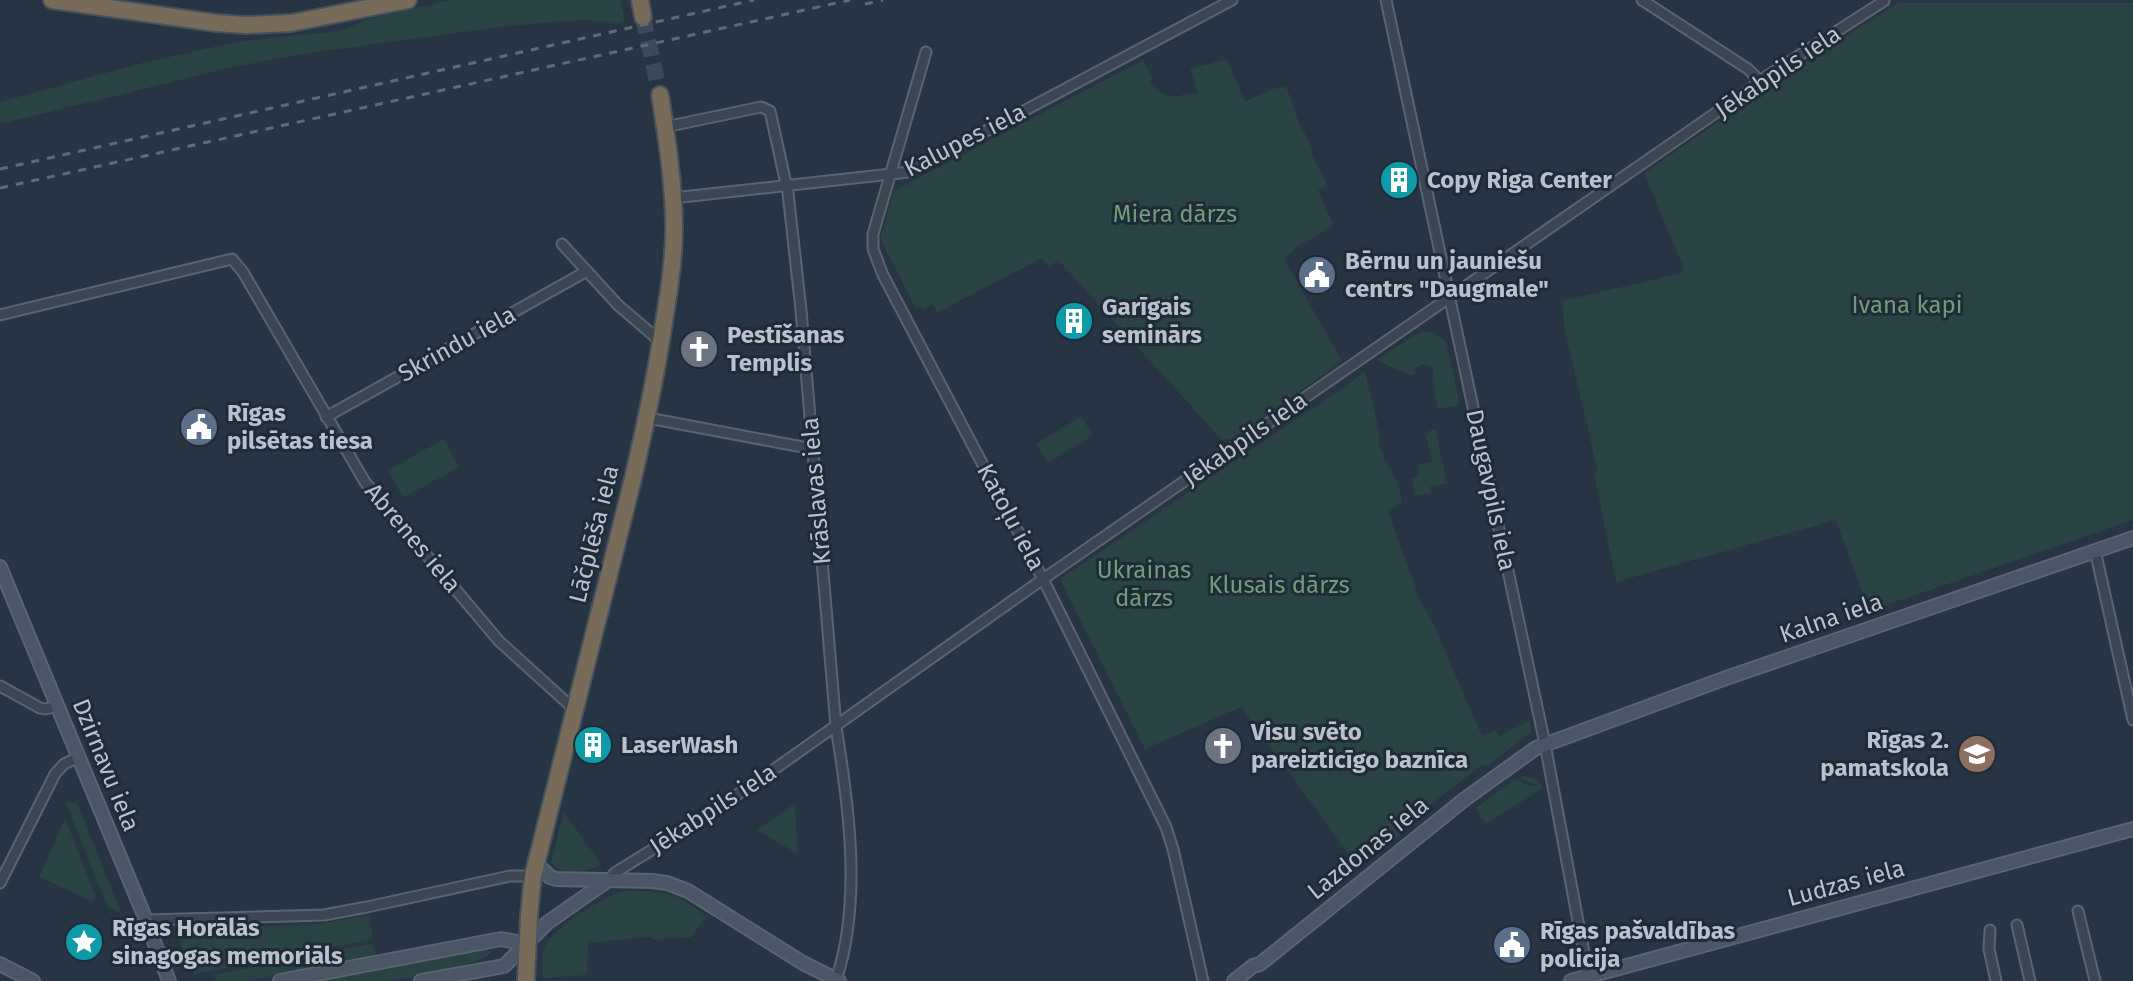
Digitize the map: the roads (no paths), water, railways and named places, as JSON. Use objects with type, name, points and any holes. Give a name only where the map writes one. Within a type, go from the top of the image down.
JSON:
[{"type":"highway","points":[[52,0],[246,25],[291,23],[335,9],[408,0]]},
{"type":"highway","points":[[640,0],[643,17]]},
{"type":"highway","name":"Lāčplēša iela","points":[[526,981],[534,870],[648,418],[661,342],[673,259],[673,198],[660,95]]},
{"type":"street","name":"Kalupes iela","points":[[673,198],[909,172],[1232,0]]},
{"type":"street","name":"Daugavpils iela","points":[[1386,0],[1545,744],[1589,978]]},
{"type":"street","points":[[1642,0],[1748,69],[1757,78],[1756,83]]},
{"type":"street","name":"Jēkabpils iela","points":[[607,881],[616,872],[700,820],[836,727],[1043,579],[1756,83],[1884,1]]},
{"type":"street","name":"Katoļu iela","points":[[926,52],[873,234],[873,249],[883,275],[1043,579],[1166,827],[1203,981]]},
{"type":"street","name":"Krāslavas iela","points":[[665,127],[766,108],[770,111],[787,186],[801,310],[851,878],[847,938],[838,980]]},
{"type":"street","points":[[562,244],[618,305],[661,342]]},
{"type":"street","name":"Abrenes iela","points":[[0,315],[232,259],[243,272],[365,482],[499,641],[575,710]]},
{"type":"street","name":"Skrindu iela","points":[[326,417],[587,271]]},
{"type":"street","points":[[648,418],[813,449]]},
{"type":"street","name":"Kalna iela","points":[[1545,744],[2133,538]]},
{"type":"street","points":[[2095,550],[2133,720]]},
{"type":"street","name":"Dzirnavu iela","points":[[0,567],[169,981]]},
{"type":"street","points":[[0,686],[40,708],[58,706]]},
{"type":"street","name":"Lazdonas iela","points":[[1248,981],[1260,964],[1465,799],[1545,744]]},
{"type":"street","points":[[0,883],[55,774],[64,764],[79,757]]},
{"type":"street","name":"Ludzas iela","points":[[1571,981],[2133,829]]},
{"type":"street","points":[[146,920],[324,915],[534,870],[556,879],[667,883],[688,891],[803,963],[838,980]]},
{"type":"street","points":[[421,981],[504,966],[547,923],[607,881]]},
{"type":"street","points":[[2078,911],[2095,981]]},
{"type":"street","points":[[2017,925],[2030,981]]},
{"type":"street","points":[[1990,930],[1989,949],[1996,981]]},
{"type":"street","points":[[280,981],[501,939],[528,944]]},
{"type":"street","points":[[0,964],[33,981]]},
{"type":"street","name":"Lazdonas iela","points":[[1234,981],[1260,964]]},
{"type":"tunnel","points":[[643,17],[660,95]]},
{"type":"railway","points":[[0,169],[754,0]]},
{"type":"railway","points":[[0,188],[850,0]]},
{"type":"railway","points":[[865,4],[883,0]]},
{"type":"place","name":"Copy Riga Center","points":[[1399,180]]},
{"type":"place","name":"Bērnu un jauniešu centrs \"Daugmale\"","points":[[1317,275]]},
{"type":"place","name":"Garīgais seminārs","points":[[1074,321]]},
{"type":"place","name":"Pestīšanas Templis","points":[[699,349]]},
{"type":"place","name":"Rīgas pilsētas tiesa","points":[[199,427]]},
{"type":"place","name":"LaserWash","points":[[593,745]]},
{"type":"place","name":"Visu svēto pareizticīgo baznīca","points":[[1223,746]]},
{"type":"place","name":"Rīgas 2. pamatskola","points":[[1977,754]]},
{"type":"place","name":"Rīgas Horālās sinagogas memoriāls","points":[[84,942]]},
{"type":"place","name":"Rīgas pašvaldības policija","points":[[1512,945]]},
{"type":"park label","name":"Miera dārzs","points":[[1175,214]]},
{"type":"park label","name":"Ivana kapi","points":[[1907,305]]},
{"type":"park label","name":"Ukrainas dārzs","points":[[1144,584]]},
{"type":"park label","name":"Klusais dārzs","points":[[1279,585]]}]
